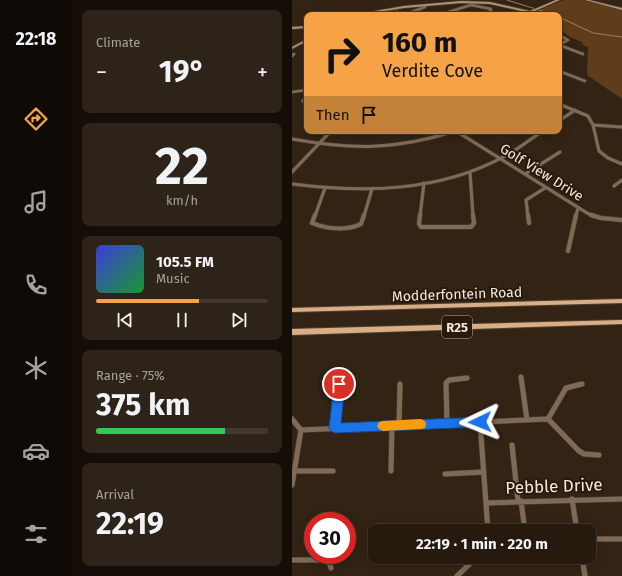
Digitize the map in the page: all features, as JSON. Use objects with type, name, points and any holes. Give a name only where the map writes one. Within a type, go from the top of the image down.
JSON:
[{"type":"main road","name":"Modderfontein Road","points":[[292,310],[622,301]]},
{"type":"main road","name":"R25","points":[[292,332],[622,322]]},
{"type":"street","points":[[373,12],[404,7],[461,2],[496,4],[530,12],[555,0]]},
{"type":"street","points":[[548,4],[559,0]]},
{"type":"street","points":[[586,0],[622,8]]},
{"type":"street","points":[[591,0],[622,8]]},
{"type":"street","points":[[446,12],[464,5],[479,5],[491,9],[489,12]]},
{"type":"street","points":[[412,12],[424,7]]},
{"type":"street","points":[[292,28],[304,27]]},
{"type":"street","points":[[562,37],[568,40],[562,43]]},
{"type":"street","points":[[292,48],[304,42]]},
{"type":"street","points":[[562,46],[583,54]]},
{"type":"street","points":[[562,72],[585,81]]},
{"type":"street","points":[[292,92],[304,90]]},
{"type":"street","points":[[562,105],[588,116],[593,125],[599,151],[608,158],[622,164]]},
{"type":"street","points":[[562,118],[574,110]]},
{"type":"street","points":[[593,125],[622,127]]},
{"type":"street","points":[[292,172],[328,134]]},
{"type":"street","points":[[292,139],[348,148],[392,147],[427,140],[446,134]]},
{"type":"street","name":"Golf View Drive","points":[[461,134],[545,188],[593,216],[622,220]]},
{"type":"street","points":[[292,184],[325,188],[372,189],[424,183],[470,172],[500,159],[538,134]]},
{"type":"street","points":[[525,174],[560,152]]},
{"type":"street","points":[[424,183],[419,224],[421,227],[471,227],[474,223],[470,172]]},
{"type":"street","points":[[614,186],[622,180]]},
{"type":"street","points":[[325,188],[312,223],[318,225],[350,228],[361,224],[372,189]]},
{"type":"street","points":[[529,223],[526,200],[545,188]]},
{"type":"street","points":[[568,251],[578,208]]},
{"type":"street","points":[[447,423],[446,383],[449,380],[467,378]]},
{"type":"street","points":[[521,378],[527,420]]},
{"type":"street","points":[[335,428],[339,384]]},
{"type":"street","points":[[399,425],[400,384]]},
{"type":"street","points":[[548,419],[566,388],[582,384]]},
{"type":"street","points":[[292,419],[301,430]]},
{"type":"street","points":[[301,430],[548,419],[580,452],[584,454],[599,455]]},
{"type":"street","points":[[480,422],[488,524]]},
{"type":"street","points":[[391,471],[392,425]]},
{"type":"street","points":[[292,484],[301,430]]},
{"type":"street","points":[[512,445],[519,501],[524,524]]},
{"type":"street","points":[[293,471],[333,471]]},
{"type":"street","points":[[445,474],[484,472]]},
{"type":"street","points":[[572,499],[576,524]]},
{"type":"street","name":"Pebble Drive","points":[[486,502],[622,499]]},
{"type":"street","points":[[596,539],[622,539]]},
{"type":"street","points":[[292,560],[326,560],[329,562],[331,568]]},
{"type":"street","points":[[457,576],[470,564]]},
{"type":"street","points":[[583,564],[585,576]]},
{"type":"shaded area","points":[[564,0],[582,0],[622,10],[622,99],[587,75],[588,47],[562,31],[562,12],[534,12]]},
{"type":"waterway","points":[[507,0],[545,12]]},
{"type":"waterway","points":[[562,18],[593,33],[622,37]]},
{"type":"slow traffic","points":[[383,426],[421,424]]},
{"type":"route","points":[[339,384],[335,428],[480,422]]}]
